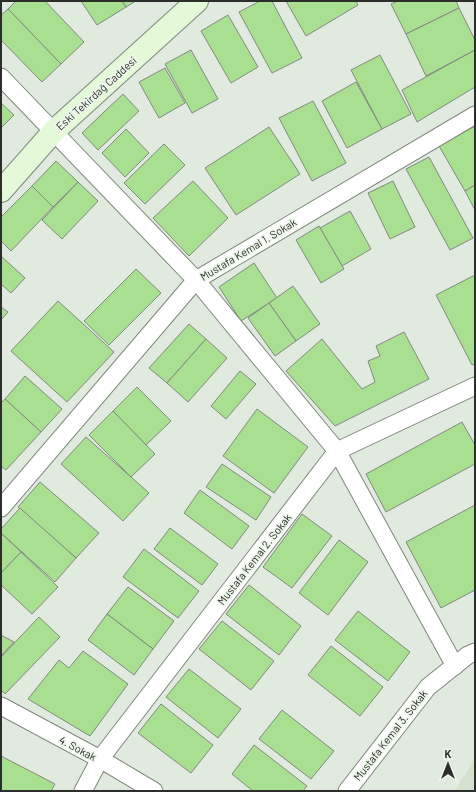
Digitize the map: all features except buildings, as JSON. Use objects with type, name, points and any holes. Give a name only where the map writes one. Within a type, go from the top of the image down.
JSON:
[{"type":"street","name":"Eski Tekirdağ Caddesi","points":[[1,191],[54,131],[197,1]]},
{"type":"street","points":[[1,77],[196,280],[337,451],[455,666]]},
{"type":"street","name":"Mustafa Kemal 1. Sokak","points":[[1,508],[196,280],[475,115]]},
{"type":"street","name":"Mustafa Kemal 2. Sokak","points":[[83,791],[100,759],[337,451],[475,386]]},
{"type":"street","name":"Mustafa Kemal 3. Sokak","points":[[347,791],[428,687],[475,652]]},
{"type":"street","name":"4. Sokak","points":[[1,706],[100,759],[154,791]]},
{"type":"shaded area","points":[[475,758],[475,791],[455,791]]}]
